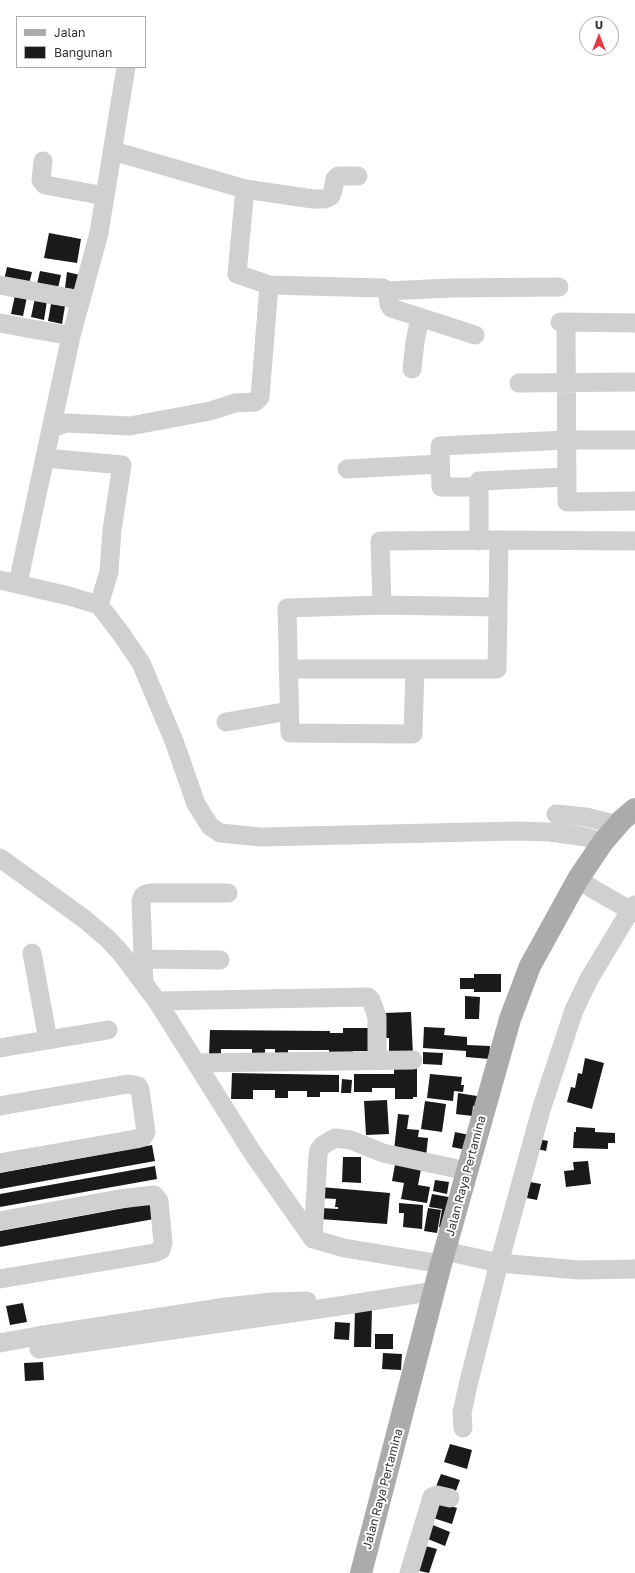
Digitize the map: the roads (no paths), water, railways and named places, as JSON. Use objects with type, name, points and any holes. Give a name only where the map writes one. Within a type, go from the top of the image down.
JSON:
[{"type":"main road","name":"Jalan Raya Pertamina","points":[[361,1573],[435,1291],[447,1256],[467,1171],[510,1018],[530,966],[585,884],[603,842],[618,824],[635,809]]},
{"type":"street","points":[[126,68],[99,233],[71,336],[45,458],[9,582],[69,596],[99,606],[122,635],[141,663],[174,741],[196,804],[210,826],[220,833],[261,837],[550,832],[586,837],[603,842]]},
{"type":"street","points":[[113,151],[245,189],[313,199],[325,199],[331,196],[335,179],[338,176],[358,176]]},
{"type":"street","points":[[43,161],[41,180],[45,185],[105,196]]},
{"type":"street","points":[[245,189],[237,274],[268,285],[367,287],[383,288],[387,291],[450,288],[559,287]]},
{"type":"street","points":[[52,428],[66,423],[130,426],[210,411],[234,403],[254,402],[260,397],[268,285]]},
{"type":"street","points":[[0,286],[81,300]]},
{"type":"street","points":[[387,291],[391,308],[475,335]]},
{"type":"street","points":[[412,369],[415,342],[420,318]]},
{"type":"street","points":[[635,323],[563,322],[566,382],[567,502],[635,501]]},
{"type":"street","points":[[0,323],[71,336]]},
{"type":"street","points":[[519,382],[635,382]]},
{"type":"street","points":[[469,487],[440,487],[440,446],[566,440],[635,440]]},
{"type":"street","points":[[45,458],[122,465],[112,530],[109,572],[99,606]]},
{"type":"street","points":[[347,469],[440,464]]},
{"type":"street","points":[[479,541],[479,481],[567,477]]},
{"type":"street","points":[[288,669],[497,669],[499,540]]},
{"type":"street","points":[[382,606],[380,541],[635,541]]},
{"type":"street","points":[[415,669],[413,734],[290,733],[287,608],[382,606],[498,607]]},
{"type":"street","points":[[226,722],[289,712]]},
{"type":"street","points":[[556,814],[586,817],[618,824]]},
{"type":"street","points":[[0,858],[83,918],[108,938],[121,953],[157,1001],[252,1152],[313,1239],[344,1248],[447,1256],[579,1270],[635,1268]]},
{"type":"street","points":[[463,1428],[462,1413],[464,1402],[495,1262],[541,1110],[574,1010],[589,979],[630,908],[585,884]]},
{"type":"street","points":[[144,983],[141,901],[146,894],[228,893]]},
{"type":"street","points":[[32,953],[48,1040]]},
{"type":"street","points":[[144,959],[220,960]]},
{"type":"street","points":[[157,1001],[368,997],[371,1000],[377,1017],[377,1060]]},
{"type":"street","points":[[0,1048],[108,1030]]},
{"type":"street","points":[[196,1063],[414,1060]]},
{"type":"street","points":[[0,1106],[128,1084],[134,1085],[138,1086],[140,1090],[146,1132],[143,1137],[136,1139],[0,1163]]},
{"type":"street","points":[[313,1239],[319,1150],[323,1145],[335,1138],[350,1140],[383,1153],[467,1171]]},
{"type":"street","points":[[0,1220],[154,1195],[159,1201],[163,1243],[161,1250],[154,1252],[0,1279]]},
{"type":"street","points":[[0,1343],[226,1307],[273,1302],[304,1301],[319,1303],[333,1308],[435,1291]]},
{"type":"street","points":[[409,1573],[432,1497],[437,1495],[450,1498]]}]
